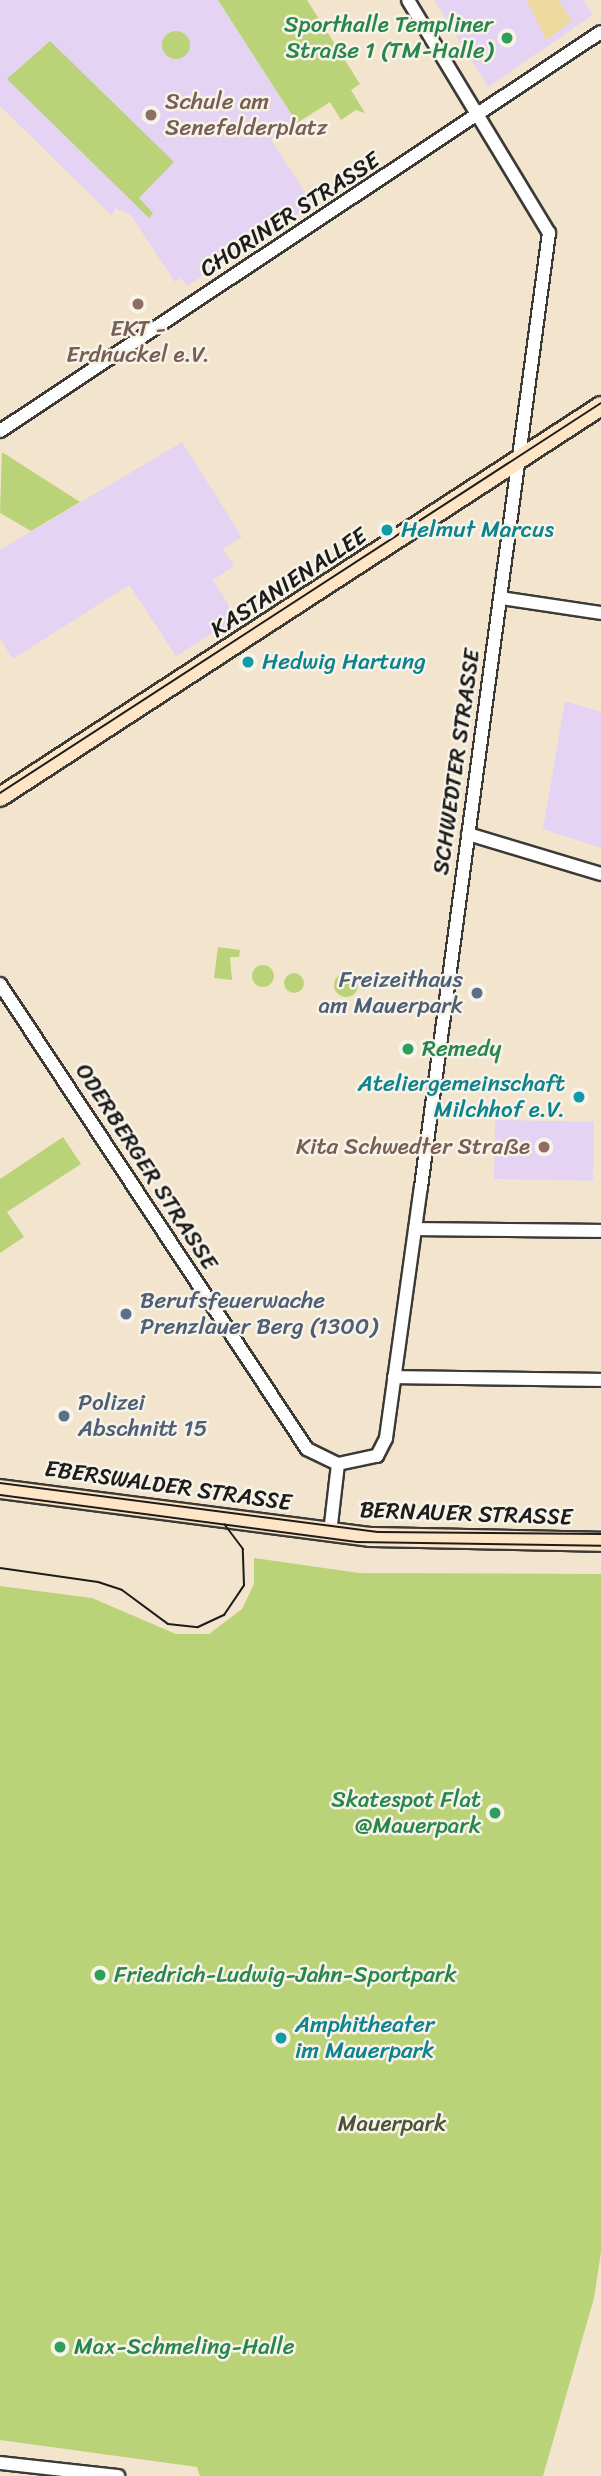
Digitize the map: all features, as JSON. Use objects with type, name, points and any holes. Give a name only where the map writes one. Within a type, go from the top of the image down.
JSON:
[{"type":"street","name":"SCHWEDTER STRASSE","points":[[338,1464],[368,1461],[383,1447],[522,461],[548,225],[408,0]]},
{"type":"street","name":"CHORINER STRASSE","points":[[0,431],[480,115],[601,32]]},
{"type":"street","name":"KASTANIENALLEE","points":[[0,797],[522,461],[601,406]]},
{"type":"street","points":[[501,598],[601,613]]},
{"type":"street","points":[[468,834],[601,874]]},
{"type":"street","name":"ODERBERGER STRASSE","points":[[0,984],[307,1449],[338,1464]]},
{"type":"street","points":[[415,1229],[601,1231]]},
{"type":"street","points":[[394,1377],[601,1380]]},
{"type":"street","points":[[330,1533],[338,1464]]},
{"type":"street","name":"EBERSWALDER STRASSE","points":[[0,1489],[330,1533]]},
{"type":"street","name":"BERNAUER STRASSE","points":[[330,1533],[601,1542]]},
{"type":"street","points":[[0,2463],[118,2476]]},
{"type":"shaded area","name":"Schule am Senefelderplatz","points":[[0,0],[218,0],[298,125],[271,140],[313,204],[187,286],[181,278],[175,282],[130,214],[115,208],[112,216],[0,106]]},
{"type":"shaded area","points":[[434,0],[583,0],[593,15],[488,87]]},
{"type":"shaded area","points":[[182,442],[242,537],[223,549],[234,566],[213,580],[237,618],[176,656],[129,585],[13,659],[0,639],[0,550]]},
{"type":"shaded area","points":[[565,701],[601,712],[601,848],[543,829]]},
{"type":"shaded area","name":"Kita Schwedter Straße","points":[[495,1120],[594,1122],[593,1181],[494,1179]]},
{"type":"green space","points":[[218,0],[307,0],[360,84],[351,90],[365,113],[356,110],[341,120],[330,102],[297,123]]},
{"type":"green space","points":[[176,31],[186,35],[190,45],[186,55],[176,59],[166,55],[162,45],[166,35]]},
{"type":"green space","points":[[50,41],[174,162],[139,198],[153,213],[149,218],[7,79]]},
{"type":"green space","points":[[2,452],[80,502],[31,531],[0,513]]},
{"type":"green space","points":[[218,947],[240,950],[239,957],[230,957],[232,980],[214,978]]},
{"type":"green space","points":[[263,965],[271,968],[274,976],[271,984],[263,987],[255,984],[252,976],[255,968]]},
{"type":"green space","points":[[294,973],[301,976],[304,983],[301,990],[294,993],[287,990],[284,983],[287,976]]},
{"type":"green space","points":[[346,973],[355,976],[358,985],[355,994],[346,997],[337,994],[334,985],[337,976]]},
{"type":"green space","points":[[63,1137],[81,1164],[7,1212],[24,1237],[0,1253],[0,1179]]},
{"type":"green space","name":"Mauerpark","points":[[254,1558],[359,1573],[601,1574],[601,2252],[594,2298],[543,2476],[200,2476],[197,2467],[0,2440],[0,1586],[92,1598],[176,1634],[209,1634],[242,1609],[254,1584]]},
{"type":"sand","points":[[527,0],[558,0],[572,21],[546,40]]},
{"type":"tram line","points":[[0,793],[601,403]]},
{"type":"tram line","points":[[0,1483],[378,1532],[601,1534]]},
{"type":"tram line","points":[[0,1495],[357,1542],[601,1546]]},
{"type":"tram line","points":[[0,1568],[98,1582],[122,1590],[168,1624],[198,1627],[224,1615],[244,1585],[243,1549],[224,1524]]},
{"type":"place","name":"Sporthalle Templiner Straße 1 (TM-Halle)","points":[[507,38]]},
{"type":"place","name":"Schule am Senefelderplatz","points":[[151,115]]},
{"type":"place","name":"EKT - Erdnuckel e.V.","points":[[138,304]]},
{"type":"place","name":"Helmut Marcus","points":[[387,530]]},
{"type":"place","name":"Hedwig Hartung","points":[[248,662]]},
{"type":"place","name":"Freizeithaus am Mauerpark","points":[[477,993]]},
{"type":"place","name":"Remedy","points":[[408,1049]]},
{"type":"place","name":"Ateliergemeinschaft Milchhof e.V.","points":[[579,1097]]},
{"type":"place","name":"Kita Schwedter Straße","points":[[544,1147]]},
{"type":"place","name":"Berufsfeuerwache Prenzlauer Berg (1300)","points":[[126,1314]]},
{"type":"place","name":"Polizei Abschnitt 15","points":[[64,1416]]},
{"type":"place","name":"Skatespot Flat @Mauerpark","points":[[495,1813]]},
{"type":"place","name":"Friedrich-Ludwig-Jahn-Sportpark","points":[[100,1975]]},
{"type":"place","name":"Amphitheater im Mauerpark","points":[[281,2038]]},
{"type":"place","name":"Max-Schmeling-Halle","points":[[60,2347]]}]
